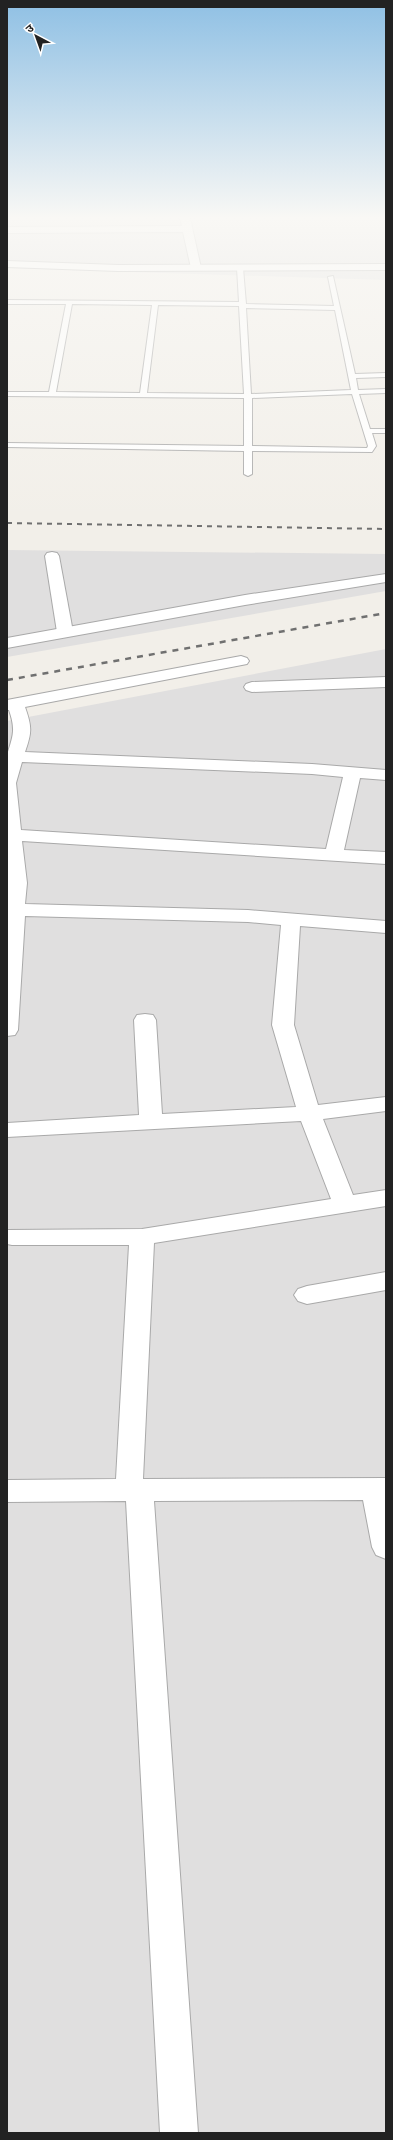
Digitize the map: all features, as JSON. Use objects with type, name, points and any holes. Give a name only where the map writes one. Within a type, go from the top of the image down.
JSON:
[{"type":"street","points":[[52,556],[65,632]]},
{"type":"street","points":[[7,643],[238,602],[386,578]]},
{"type":"street","points":[[7,1030],[15,910],[12,883],[12,835],[7,783],[23,732],[23,725],[11,705],[241,662]]},
{"type":"street","points":[[252,688],[386,682]]},
{"type":"street","points":[[16,757],[312,768],[386,775]]},
{"type":"street","points":[[334,854],[354,772]]},
{"type":"street","points":[[12,835],[386,858]]},
{"type":"street","points":[[15,910],[193,914],[291,919],[386,927]]},
{"type":"street","points":[[291,919],[283,1024],[309,1113],[345,1205]]},
{"type":"street","points":[[145,1020],[151,1122]]},
{"type":"street","points":[[7,1130],[309,1113],[386,1104]]},
{"type":"street","points":[[12,1237],[142,1237],[386,1198]]},
{"type":"street","points":[[142,1237],[134,1490],[179,2133]]},
{"type":"street","points":[[307,1295],[386,1281]]},
{"type":"street","points":[[7,1491],[381,1489],[386,1547]]},
{"type":"lane","points":[[52,394],[66,318]]},
{"type":"lane","points":[[143,395],[153,318]]},
{"type":"lane","points":[[244,318],[248,396],[248,474]]},
{"type":"lane","points":[[7,445],[364,451],[372,448],[355,392],[340,318]]},
{"type":"lane","points":[[352,376],[386,375]]},
{"type":"lane","points":[[7,394],[248,396],[386,391]]},
{"type":"lane","points":[[368,431],[386,431]]},
{"type":"shaded area","points":[[7,550],[386,554],[386,591],[7,657]]},
{"type":"shaded area","points":[[386,649],[386,2133],[7,2133],[7,721]]},
{"type":"railway","points":[[7,523],[386,529]]},
{"type":"railway","points":[[7,680],[386,613]]}]
